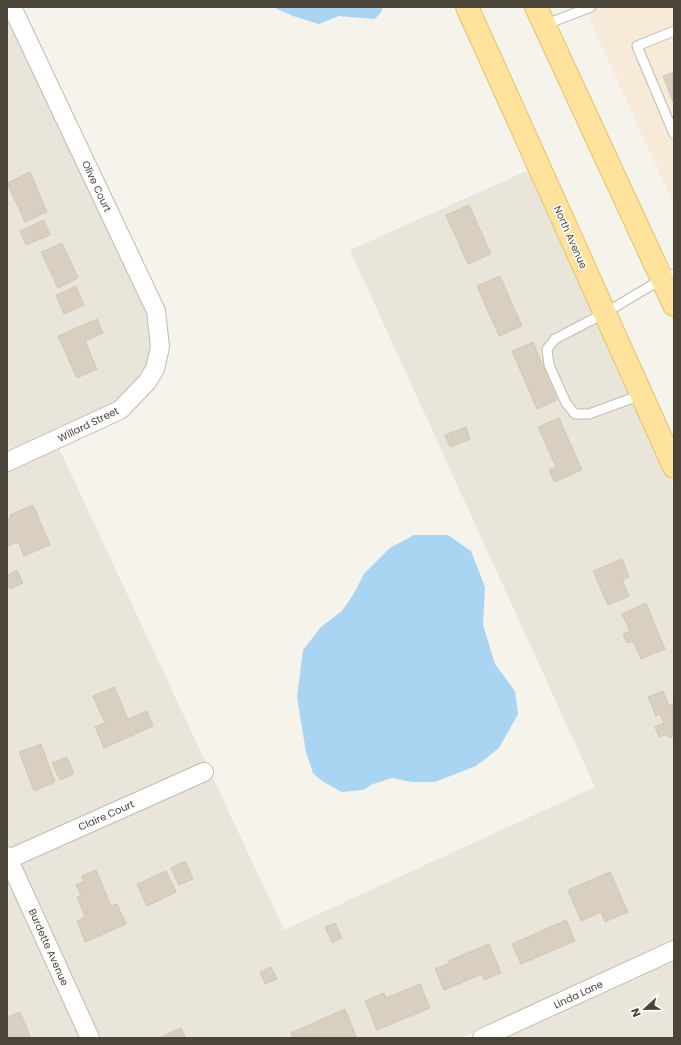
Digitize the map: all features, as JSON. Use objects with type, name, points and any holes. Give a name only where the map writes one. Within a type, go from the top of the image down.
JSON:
[{"type":"main road","name":"North Avenue","points":[[467,7],[674,467]]},
{"type":"main road","points":[[540,16],[668,276],[674,305]]},
{"type":"street","name":"Olive Court","points":[[12,7],[156,311],[160,347],[155,369]]},
{"type":"street","name":"Willard Street","points":[[7,462],[120,410],[148,382],[155,369]]},
{"type":"street","name":"Claire Court","points":[[8,857],[204,772]]},
{"type":"street","name":"Burdette Avenue","points":[[8,857],[90,1038]]},
{"type":"street","name":"Linda Lane","points":[[482,1038],[674,950]]},
{"type":"lane","points":[[540,16],[590,7]]},
{"type":"lane","points":[[674,31],[637,46],[674,134]]},
{"type":"lane","points":[[642,395],[589,414],[575,414],[566,403],[549,365],[547,349],[555,338],[605,313],[668,276]]},
{"type":"shaded area","points":[[7,7],[148,309],[154,343],[149,367],[117,405],[7,455]]},
{"type":"shaded area","points":[[584,7],[674,7],[674,205]]},
{"type":"shaded area","points":[[531,169],[674,487],[674,941],[461,1038],[7,1038],[7,468],[58,446],[284,930],[595,787],[350,250]]},
{"type":"shaded area","points":[[674,956],[674,1038],[494,1038]]},
{"type":"water","points":[[273,7],[383,7],[375,19],[339,16],[319,24],[293,16]]},
{"type":"water","points":[[414,535],[448,535],[471,551],[485,587],[483,625],[495,664],[515,691],[518,714],[499,748],[476,766],[435,782],[412,782],[392,778],[373,784],[363,790],[342,792],[322,781],[313,773],[306,752],[297,697],[303,650],[321,627],[342,611],[353,595],[364,574],[390,548]]},
{"type":"building","points":[[674,72],[674,102],[673,102],[663,76]]},
{"type":"building","points":[[30,172],[47,212],[25,222],[7,183]]},
{"type":"building","points":[[469,205],[491,254],[468,264],[446,215]]},
{"type":"building","points":[[44,220],[50,235],[26,245],[20,231]]},
{"type":"building","points":[[62,243],[78,278],[58,288],[41,252]]},
{"type":"building","points":[[500,276],[522,326],[499,336],[477,286]]},
{"type":"building","points":[[76,286],[84,305],[64,314],[56,295]]},
{"type":"building","points":[[97,319],[103,333],[85,341],[97,369],[77,378],[58,336]]},
{"type":"building","points":[[533,342],[557,400],[537,409],[512,351]]},
{"type":"building","points":[[559,418],[582,470],[554,482],[549,470],[556,467],[538,427]]},
{"type":"building","points":[[466,427],[470,439],[450,447],[445,435]]},
{"type":"building","points":[[33,505],[50,545],[24,556],[18,542],[7,546],[7,520],[11,518],[10,515]]},
{"type":"building","points":[[622,559],[629,577],[622,580],[629,596],[608,605],[593,571]]},
{"type":"building","points":[[17,570],[23,583],[10,589],[7,582],[7,575]]},
{"type":"building","points":[[646,603],[665,649],[641,659],[633,641],[627,643],[623,634],[630,631],[622,614]]},
{"type":"building","points":[[114,687],[128,719],[147,711],[153,726],[104,748],[95,727],[105,723],[93,696]]},
{"type":"building","points":[[663,691],[669,706],[674,703],[674,736],[669,738],[667,734],[659,737],[655,727],[664,723],[660,714],[656,716],[648,697]]},
{"type":"building","points":[[41,744],[55,782],[34,791],[19,752]]},
{"type":"building","points":[[67,757],[74,774],[60,780],[52,763]]},
{"type":"building","points":[[185,861],[193,879],[179,885],[171,868]]},
{"type":"building","points":[[96,870],[111,906],[117,904],[126,924],[85,942],[77,921],[85,917],[77,897],[81,895],[76,885],[84,881],[82,876]]},
{"type":"building","points":[[166,871],[176,892],[147,906],[137,884]]},
{"type":"building","points":[[610,872],[628,912],[605,922],[601,912],[581,921],[568,890]]},
{"type":"building","points":[[566,920],[575,941],[521,964],[512,944]]},
{"type":"building","points":[[335,923],[342,938],[332,943],[325,927]]},
{"type":"building","points":[[489,944],[501,973],[484,980],[482,974],[444,990],[435,969],[450,963],[448,961]]},
{"type":"building","points":[[271,967],[277,979],[265,984],[260,972]]},
{"type":"building","points":[[420,984],[430,1008],[377,1030],[365,1001],[384,993],[386,998]]},
{"type":"building","points":[[345,1009],[357,1038],[293,1038],[291,1033]]},
{"type":"building","points":[[20,1012],[31,1038],[7,1038],[7,1017]]},
{"type":"building","points":[[181,1028],[186,1038],[159,1038]]}]
